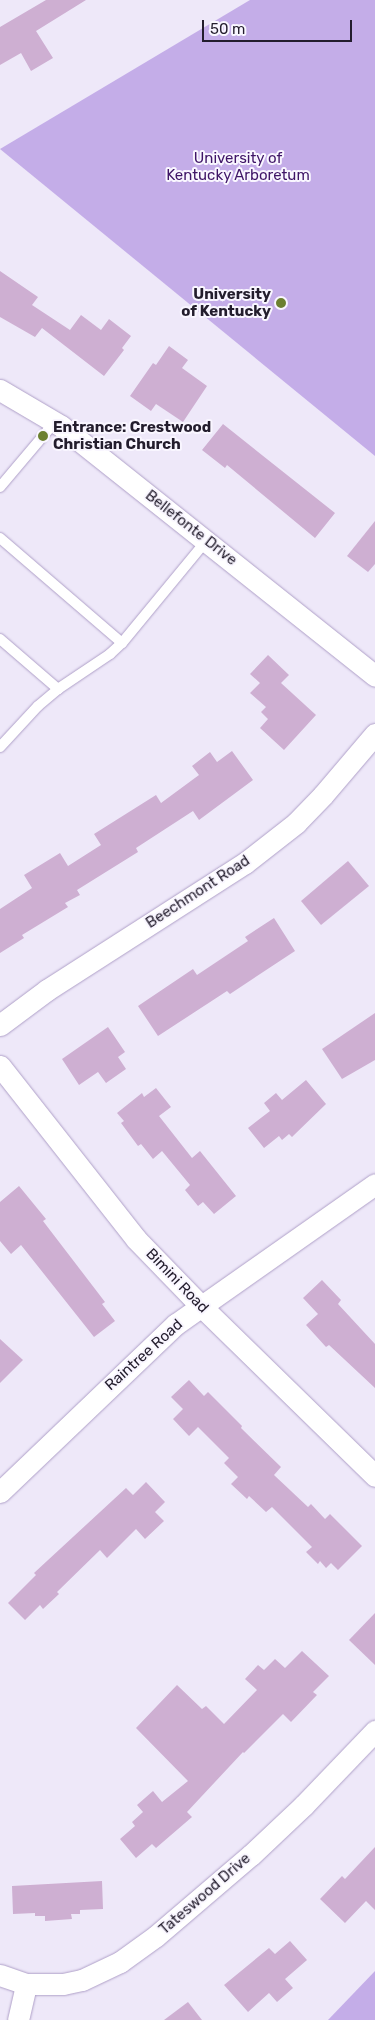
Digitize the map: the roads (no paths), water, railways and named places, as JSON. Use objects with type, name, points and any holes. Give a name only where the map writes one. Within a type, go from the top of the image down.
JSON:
[{"type":"street","name":"Bellefonte Drive","points":[[0,390],[55,422],[375,676]]},
{"type":"street","name":"Beechmont Road","points":[[0,1025],[47,990],[267,846],[296,823],[323,795],[375,734]]},
{"type":"street","name":"Bimini Road","points":[[0,1066],[131,1233],[200,1305],[375,1476]]},
{"type":"street","name":"Raintree Road","points":[[0,1492],[176,1324],[200,1305],[375,1184]]},
{"type":"street","name":"Tateswood Drive","points":[[0,1975],[26,1984],[63,1984],[82,1980],[120,1962],[149,1941],[251,1855],[304,1805],[375,1731]]},
{"type":"street","points":[[18,2020],[26,1984]]},
{"type":"lane","points":[[0,488],[55,422]]},
{"type":"lane","points":[[0,538],[122,643]]},
{"type":"lane","points":[[0,747],[38,706],[58,688],[110,654],[122,643],[206,540]]},
{"type":"lane","points":[[0,639],[58,688]]},
{"type":"place","name":"University of Kentucky","points":[[281,303]]},
{"type":"place","name":"Entrance: Crestwood Christian Church","points":[[43,436]]},
{"type":"park label","name":"University of Kentucky Arboretum","points":[[238,166]]}]
